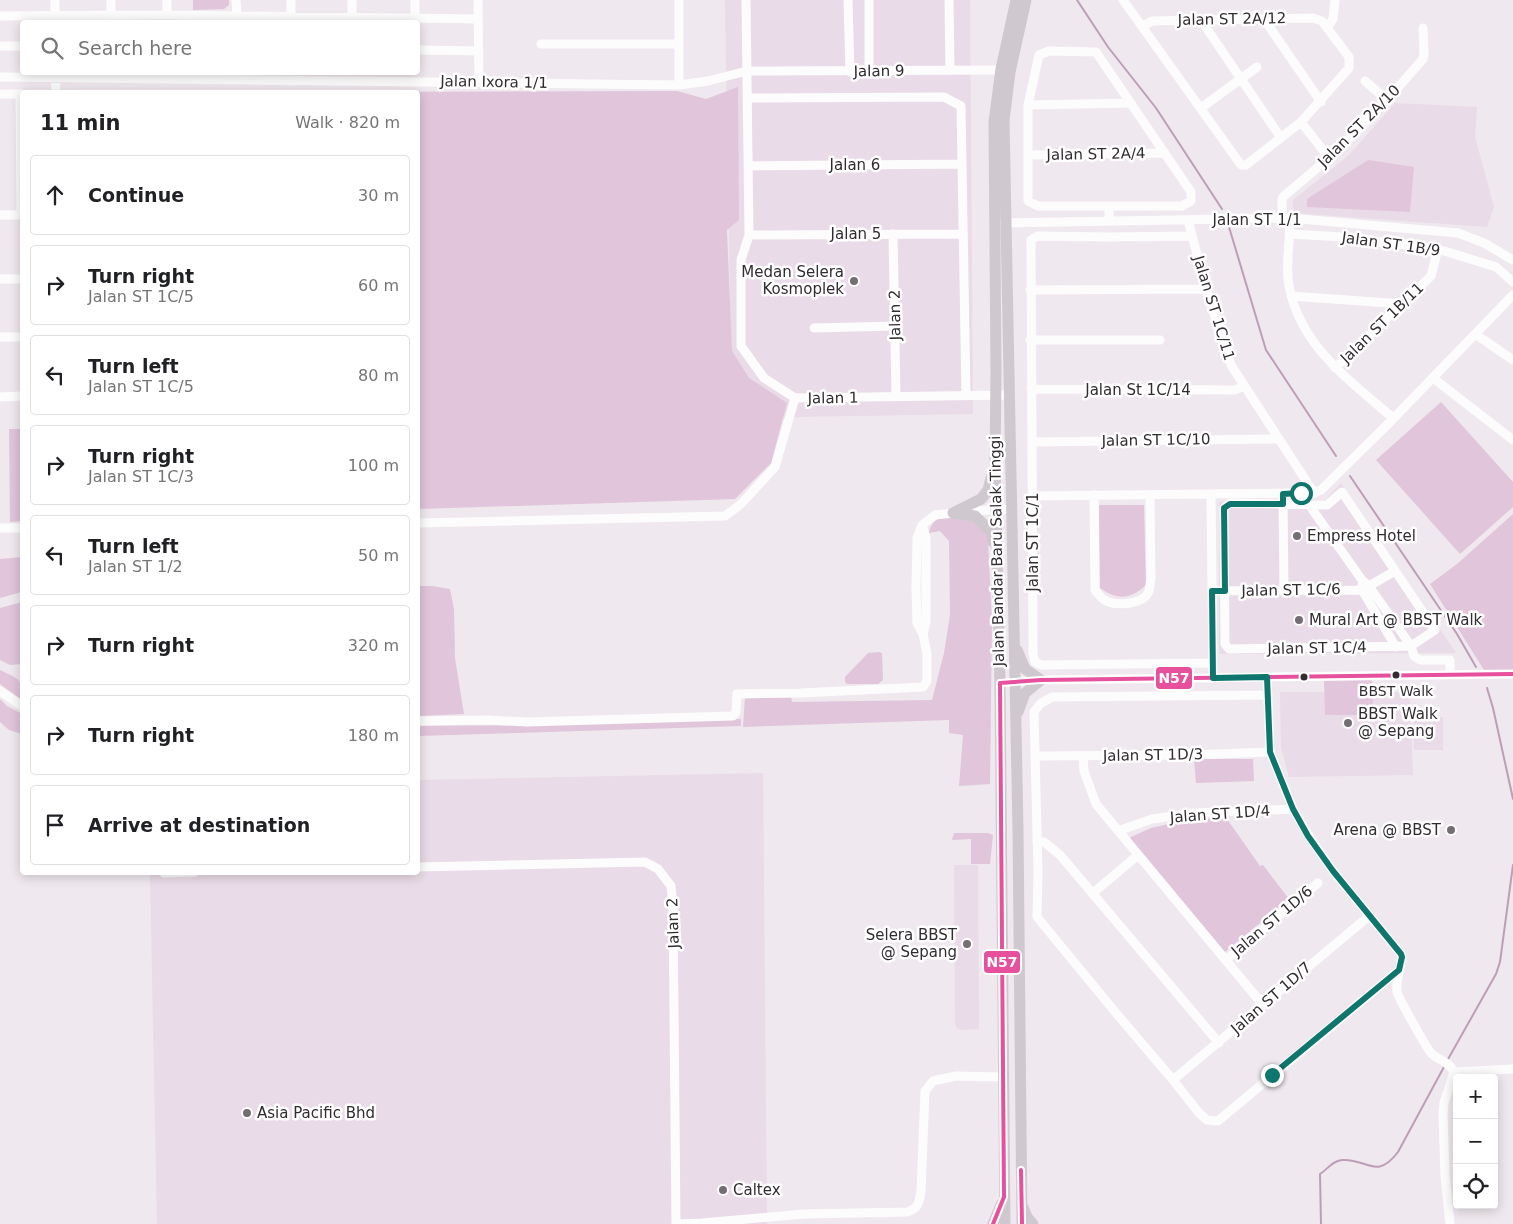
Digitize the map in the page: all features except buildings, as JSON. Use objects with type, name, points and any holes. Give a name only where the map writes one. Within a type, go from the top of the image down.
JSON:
[{"type":"main road","name":"Jalan Bandar Baru Salak Tinggi","points":[[1016,0],[1006,71],[1004,120],[1016,722],[1022,1224]]},
{"type":"main road","name":"Jalan Bandar Baru Salak Tinggi","points":[[1005,1224],[1000,682],[995,462],[994,122],[1026,0]]},
{"type":"main road","points":[[953,513],[975,503],[988,490],[995,462]]},
{"type":"main road","points":[[953,513],[975,516],[992,533],[998,594]]},
{"type":"main road","points":[[1013,637],[1019,658],[1025,669],[1041,680],[1025,693],[1016,722]]},
{"type":"main road","points":[[1004,1135],[1020,1136]]},
{"type":"main road","points":[[993,1224],[1004,1197]]},
{"type":"main road","points":[[1022,1203],[1027,1217],[1033,1224]]},
{"type":"street","points":[[55,0],[55,19]]},
{"type":"street","points":[[111,0],[111,15]]},
{"type":"street","points":[[167,0],[167,15]]},
{"type":"street","points":[[236,0],[236,16]]},
{"type":"street","points":[[291,0],[291,17]]},
{"type":"street","points":[[352,0],[352,17]]},
{"type":"street","points":[[415,0],[415,18]]},
{"type":"street","points":[[478,0],[479,82]]},
{"type":"street","points":[[679,0],[679,85]]},
{"type":"street","points":[[746,0],[749,235]]},
{"type":"street","points":[[848,0],[850,72]]},
{"type":"street","points":[[869,0],[870,72]]},
{"type":"street","points":[[949,0],[950,70]]},
{"type":"street","points":[[1123,0],[1241,165],[1246,165],[1301,122],[1350,68],[1349,57],[1324,25],[1334,18],[1335,0]]},
{"type":"street","points":[[0,16],[55,19],[111,15],[167,15],[198,19],[236,16],[478,19]]},
{"type":"street","name":"Jalan ST 2A/12","points":[[1143,26],[1152,21],[1313,18],[1324,25]]},
{"type":"street","points":[[1264,19],[1320,102]]},
{"type":"street","points":[[1201,20],[1281,138]]},
{"type":"street","name":"Jalan ST 2A/10","points":[[1393,418],[1335,368],[1317,348],[1297,317],[1288,277],[1291,234],[1282,199],[1329,158],[1387,100],[1423,59],[1423,28]]},
{"type":"street","points":[[541,44],[679,44]]},
{"type":"street","points":[[0,46],[20,46]]},
{"type":"street","points":[[420,50],[479,51]]},
{"type":"street","points":[[1049,51],[1096,52],[1191,192],[1191,201],[1182,206],[1038,206],[1028,201],[1028,105],[1039,55],[1049,51]]},
{"type":"street","points":[[1201,108],[1257,67]]},
{"type":"street","name":"Jalan 9","points":[[748,71],[1006,71]]},
{"type":"street","name":"Jalan Ixora 1/1","points":[[0,78],[198,76],[679,85],[708,81],[748,71]]},
{"type":"street","points":[[55,76],[56,90]]},
{"type":"street","points":[[1365,81],[1387,100]]},
{"type":"street","points":[[0,94],[20,94]]},
{"type":"street","points":[[748,98],[944,97],[961,106],[966,396]]},
{"type":"street","points":[[1028,105],[1131,103]]},
{"type":"street","points":[[1301,122],[1329,158]]},
{"type":"street","name":"Jalan ST 2A/4","points":[[1028,154],[1165,153]]},
{"type":"street","name":"Jalan 6","points":[[748,166],[962,164]]},
{"type":"street","points":[[1109,206],[1109,221]]},
{"type":"street","points":[[0,215],[20,215]]},
{"type":"street","name":"Jalan ST 1/1","points":[[995,223],[1286,218],[1458,233],[1484,243],[1513,260]]},
{"type":"street","name":"Jalan ST 1C/11","points":[[1188,220],[1206,289],[1231,365],[1314,493]]},
{"type":"street","name":"Jalan 2","points":[[893,234],[896,397]]},
{"type":"street","name":"Jalan 5","points":[[749,235],[963,234]]},
{"type":"street","name":"Jalan ST 1B/9","points":[[1291,234],[1343,236],[1438,249],[1496,267],[1513,282]]},
{"type":"street","name":"Jalan 1","points":[[749,235],[742,253],[741,346],[764,378],[795,398],[1010,395]]},
{"type":"street","name":"Jalan ST 1C/1","points":[[1192,236],[1037,236],[1033,237],[1029,244],[1034,654],[1035,662],[1041,665],[1213,663]]},
{"type":"street","name":"Jalan ST 1B/11","points":[[1335,368],[1431,276],[1438,249]]},
{"type":"street","points":[[0,279],[20,279]]},
{"type":"street","points":[[1030,290],[1206,289]]},
{"type":"street","points":[[1033,496],[1314,493],[1320,490],[1393,418],[1513,295]]},
{"type":"street","points":[[1291,296],[1403,304]]},
{"type":"street","points":[[814,328],[895,326]]},
{"type":"street","points":[[1475,334],[1513,360]]},
{"type":"street","points":[[0,337],[20,337]]},
{"type":"street","points":[[1030,340],[1160,340]]},
{"type":"street","points":[[1433,378],[1513,440]]},
{"type":"street","name":"Jalan St 1C/14","points":[[1031,389],[1235,390],[1244,386]]},
{"type":"street","points":[[0,396],[20,396]]},
{"type":"street","points":[[420,523],[726,516],[741,504],[775,467],[795,398]]},
{"type":"street","name":"Jalan ST 1C/10","points":[[1032,442],[1279,439]]},
{"type":"street","points":[[1225,591],[1224,508],[1230,504],[1327,505],[1342,492],[1435,630],[1411,646]]},
{"type":"street","points":[[1301,493],[1364,585],[1411,646],[1414,656],[1420,660],[1450,660],[1450,675]]},
{"type":"street","points":[[1211,494],[1213,678]]},
{"type":"street","points":[[1283,494],[1284,590]]},
{"type":"street","points":[[1094,495],[1095,590],[1102,598],[1109,602],[1122,603],[1142,599],[1149,592],[1151,579],[1150,495]]},
{"type":"street","points":[[420,721],[487,720],[527,722],[733,716],[736,712],[737,694],[923,687],[927,681],[927,654],[923,634],[917,623],[916,588],[917,538],[922,525],[935,515],[1012,509]]},
{"type":"street","points":[[0,528],[20,528]]},
{"type":"street","points":[[1364,585],[1395,570]]},
{"type":"street","points":[[1364,585],[1396,646]]},
{"type":"street","name":"Jalan ST 1C/6","points":[[1212,591],[1284,590],[1364,585]]},
{"type":"street","name":"Jalan ST 1C/4","points":[[1225,591],[1225,644],[1229,649],[1411,646]]},
{"type":"street","points":[[1000,682],[1513,674]]},
{"type":"street","points":[[1267,677],[1270,752],[1293,809],[1308,836],[1333,871],[1401,954],[1398,992],[1431,1053],[1452,1066],[1454,1072],[1444,1103],[1445,1175],[1450,1224]]},
{"type":"street","points":[[0,691],[20,705]]},
{"type":"street","points":[[1268,695],[1052,697],[1040,704],[1034,712],[1037,917],[1199,1113],[1207,1120],[1218,1121],[1399,970]]},
{"type":"street","name":"Jalan ST 1D/3","points":[[1036,756],[1270,752]]},
{"type":"street","points":[[1083,756],[1084,771],[1096,804],[1263,1005]]},
{"type":"street","name":"Jalan ST 1D/4","points":[[1118,831],[1152,819],[1194,813],[1293,809]]},
{"type":"street","points":[[1037,841],[1044,842],[1060,855],[1199,1022],[1219,1043]]},
{"type":"street","points":[[1093,893],[1138,854]]},
{"type":"street","name":"Jalan 2","points":[[420,867],[645,862],[658,869],[672,886],[674,906],[676,1224]]},
{"type":"street","name":"Jalan ST 1D/6","points":[[1226,960],[1318,883]]},
{"type":"street","name":"Jalan ST 1D/7","points":[[1173,1080],[1370,916]]},
{"type":"street","points":[[1454,1072],[1513,1069]]},
{"type":"street","points":[[676,1224],[702,1224],[804,1214],[907,1212],[916,1208],[919,1204],[921,1191],[925,1091],[933,1081],[956,1076],[1004,1077]]},
{"type":"shaded area","points":[[193,0],[229,0],[229,5],[224,9],[193,10]]},
{"type":"shaded area","points":[[725,0],[970,0],[973,414],[732,418]]},
{"type":"shaded area","points":[[738,87],[739,220],[727,230],[732,351],[749,378],[787,403],[771,463],[735,499],[420,509],[420,92],[677,91],[706,99]]},
{"type":"shaded area","points":[[1395,103],[1477,107],[1475,137],[1494,207],[1487,227],[1293,213],[1293,200],[1348,156]]},
{"type":"shaded area","points":[[1368,160],[1414,167],[1410,212],[1307,207],[1307,199]]},
{"type":"shaded area","points":[[1441,402],[1513,482],[1513,507],[1460,554],[1376,460]]},
{"type":"shaded area","points":[[9,429],[20,429],[20,521],[10,522]]},
{"type":"shaded area","points":[[1341,483],[1456,653],[1219,654],[1219,502],[1325,500]]},
{"type":"shaded area","points":[[1099,505],[1144,505],[1146,585],[1129,596],[1112,595],[1100,588]]},
{"type":"shaded area","points":[[1513,514],[1513,670],[1484,670],[1430,584],[1457,564]]},
{"type":"shaded area","points":[[966,517],[987,531],[988,541],[992,622],[990,784],[959,786],[963,735],[949,733],[949,720],[743,727],[745,697],[791,696],[792,702],[932,700],[944,653],[950,615],[949,541],[940,531],[929,533],[931,526],[938,519]]},
{"type":"shaded area","points":[[20,557],[20,593],[0,598],[0,559]]},
{"type":"shaded area","points":[[420,586],[450,589],[454,609],[455,658],[464,714],[420,716]]},
{"type":"shaded area","points":[[20,603],[20,664],[10,665],[0,660],[0,608]]},
{"type":"shaded area","points":[[868,653],[882,653],[883,680],[878,684],[847,684],[845,682],[845,677]]},
{"type":"shaded area","points":[[0,670],[18,680],[20,683],[20,699],[0,684]]},
{"type":"shaded area","points":[[1372,677],[1373,715],[1325,715],[1324,678]]},
{"type":"shaded area","points":[[1280,692],[1410,692],[1413,775],[1289,777],[1281,748]]},
{"type":"shaded area","points":[[0,699],[7,706],[20,713],[20,733],[9,730],[0,722]]},
{"type":"shaded area","points":[[1414,717],[1443,717],[1443,750],[1414,750]]},
{"type":"shaded area","points":[[741,719],[741,726],[420,736],[420,726],[558,725]]},
{"type":"shaded area","points":[[1194,759],[1253,759],[1254,781],[1196,783]]},
{"type":"shaded area","points":[[763,773],[767,1224],[157,1224],[150,875],[420,875],[420,780]]},
{"type":"shaded area","points":[[1196,818],[1227,819],[1260,866],[1263,865],[1289,899],[1225,952],[1129,838],[1151,828]]},
{"type":"shaded area","points":[[954,833],[988,833],[993,835],[990,864],[971,864],[971,839],[952,840]]},
{"type":"shaded area","name":"Selera BBST @ Sepang","points":[[954,865],[978,865],[979,1029],[962,1030],[957,1028],[955,1024]]},
{"type":"waterway","points":[[1077,0],[1108,47],[1156,108],[1222,209]]},
{"type":"waterway","points":[[1229,227],[1266,350],[1336,456]]},
{"type":"waterway","points":[[1350,476],[1457,634],[1476,667]]},
{"type":"waterway","points":[[1487,688],[1513,799]]},
{"type":"waterway","points":[[1447,1061],[1496,974],[1500,962],[1513,865]]},
{"type":"waterway","points":[[1321,1224],[1320,1174],[1342,1160],[1351,1160],[1377,1167],[1390,1161],[1398,1152],[1445,1065]]},
{"type":"transit line","name":"N57","points":[[993,1224],[1004,1197],[1000,683],[1041,680],[1513,674]]},
{"type":"transit line","name":"N57","points":[[1021,1170],[1022,1224]]},
{"type":"place","name":"Medan Selera Kosmoplek","points":[[854,281]]},
{"type":"place","name":"Empress Hotel","points":[[1297,536]]},
{"type":"place","name":"Mural Art @ BBST Walk","points":[[1299,620]]},
{"type":"place","name":"BBST Walk","points":[[1396,675]]},
{"type":"place","name":"BBST Walk @ Sepang","points":[[1348,723]]},
{"type":"place","name":"Arena @ BBST","points":[[1451,830]]},
{"type":"place","name":"Selera BBST @ Sepang","points":[[967,944]]},
{"type":"place","name":"Asia Pacific Bhd","points":[[247,1113]]},
{"type":"place","name":"Caltex","points":[[723,1190]]},
{"type":"route","points":[[1272,1075],[1399,970],[1402,957],[1333,871],[1308,836],[1293,809],[1270,752],[1267,677],[1213,678],[1212,591],[1225,591],[1224,508],[1230,504],[1283,504],[1283,494],[1301,493]]}]
